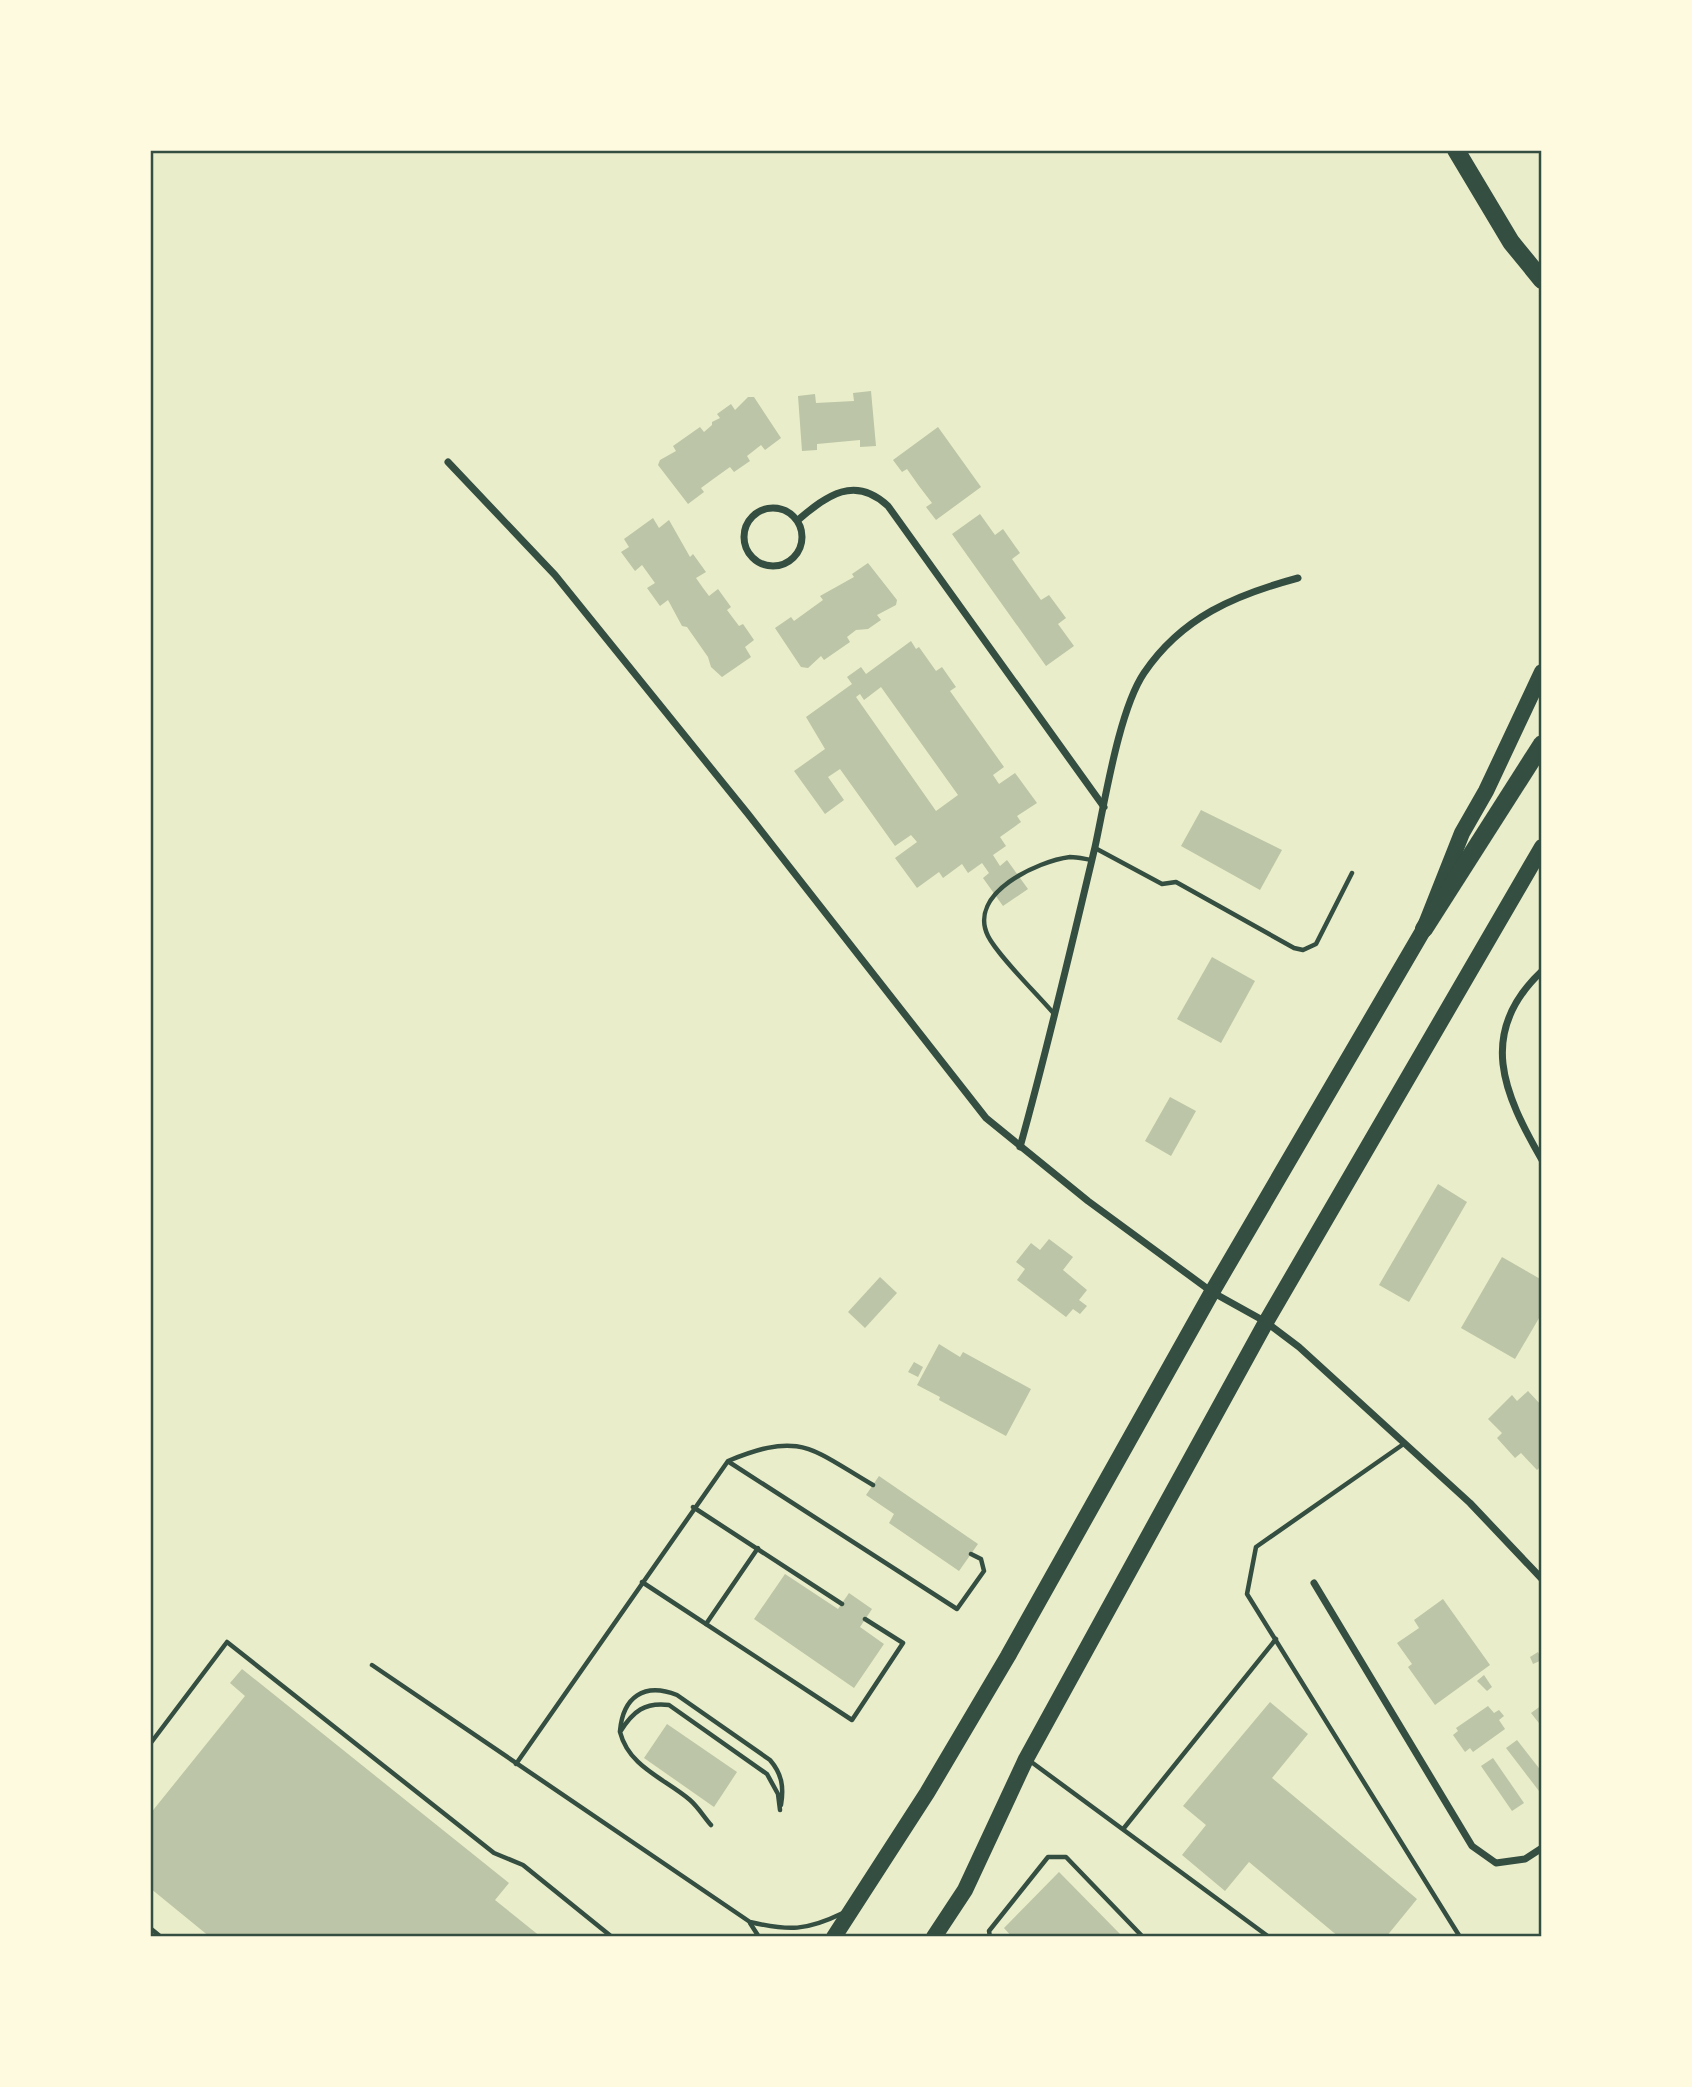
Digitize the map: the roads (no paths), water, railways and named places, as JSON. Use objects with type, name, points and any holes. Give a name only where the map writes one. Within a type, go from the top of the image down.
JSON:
[{"type":"highway","points":[[1456,150],[1511,242],[1542,281]]},
{"type":"highway","points":[[1424,929],[1542,744]]},
{"type":"main road","points":[[834,1937],[856,1906],[1008,1656],[1212,1292],[1424,929],[1462,833],[1486,791],[1542,672]]},
{"type":"main road","points":[[934,1937],[965,1891],[1026,1759],[1266,1322],[1541,851]]},
{"type":"street","points":[[448,462],[555,575],[748,814],[986,1118],[1020,1147],[1212,1292],[1266,1322],[1299,1347],[1470,1503],[1542,1579]]},
{"type":"street","points":[[798,520],[819,502],[836,493],[854,490],[875,493],[888,506],[1104,807]]},
{"type":"street","points":[[779,508],[790,512],[798,520],[802,542],[798,553],[790,561],[768,565],[749,553],[745,531],[757,512],[779,508]]},
{"type":"street","points":[[1020,1147],[1056,1016],[1123,726],[1143,675],[1174,637],[1215,606],[1258,589],[1298,578]]},
{"type":"street","points":[[1542,971],[1519,1000],[1507,1026],[1502,1052],[1503,1077],[1510,1098],[1542,1160]]},
{"type":"street","points":[[1314,1583],[1472,1846],[1496,1863],[1525,1859],[1542,1848]]},
{"type":"lane","points":[[1095,848],[1162,884],[1176,882],[1294,948],[1303,950],[1316,944],[1352,873]]},
{"type":"lane","points":[[1056,1016],[988,936],[985,915],[993,896],[1025,872],[1072,857],[1091,860]]},
{"type":"lane","points":[[1405,1443],[1256,1547],[1247,1594],[1460,1937]]},
{"type":"lane","points":[[516,1764],[693,1507],[728,1461],[769,1446],[800,1446],[814,1451],[873,1485]]},
{"type":"lane","points":[[728,1461],[957,1609],[984,1571],[981,1559],[971,1553]]},
{"type":"lane","points":[[693,1507],[842,1604]]},
{"type":"lane","points":[[706,1624],[758,1548]]},
{"type":"lane","points":[[642,1582],[852,1720],[903,1643],[865,1619]]},
{"type":"lane","points":[[1124,1828],[1276,1639]]},
{"type":"lane","points":[[150,1744],[227,1642],[494,1853],[523,1865],[612,1937]]},
{"type":"lane","points":[[372,1665],[750,1922],[787,1930],[817,1925],[856,1906]]},
{"type":"lane","points":[[620,1732],[629,1717],[641,1707],[655,1703],[669,1705],[767,1774],[778,1794],[780,1810],[784,1791],[779,1772],[770,1760],[677,1695],[661,1689],[644,1691],[630,1701],[622,1714],[620,1732],[624,1746],[634,1760],[692,1801],[711,1825]]},
{"type":"lane","points":[[1026,1759],[1124,1828],[1269,1937]]},
{"type":"lane","points":[[989,1937],[989,1931],[1048,1857],[1066,1857],[1143,1937]]},
{"type":"lane","points":[[750,1922],[759,1937]]},
{"type":"lane","points":[[150,1928],[161,1937]]}]
